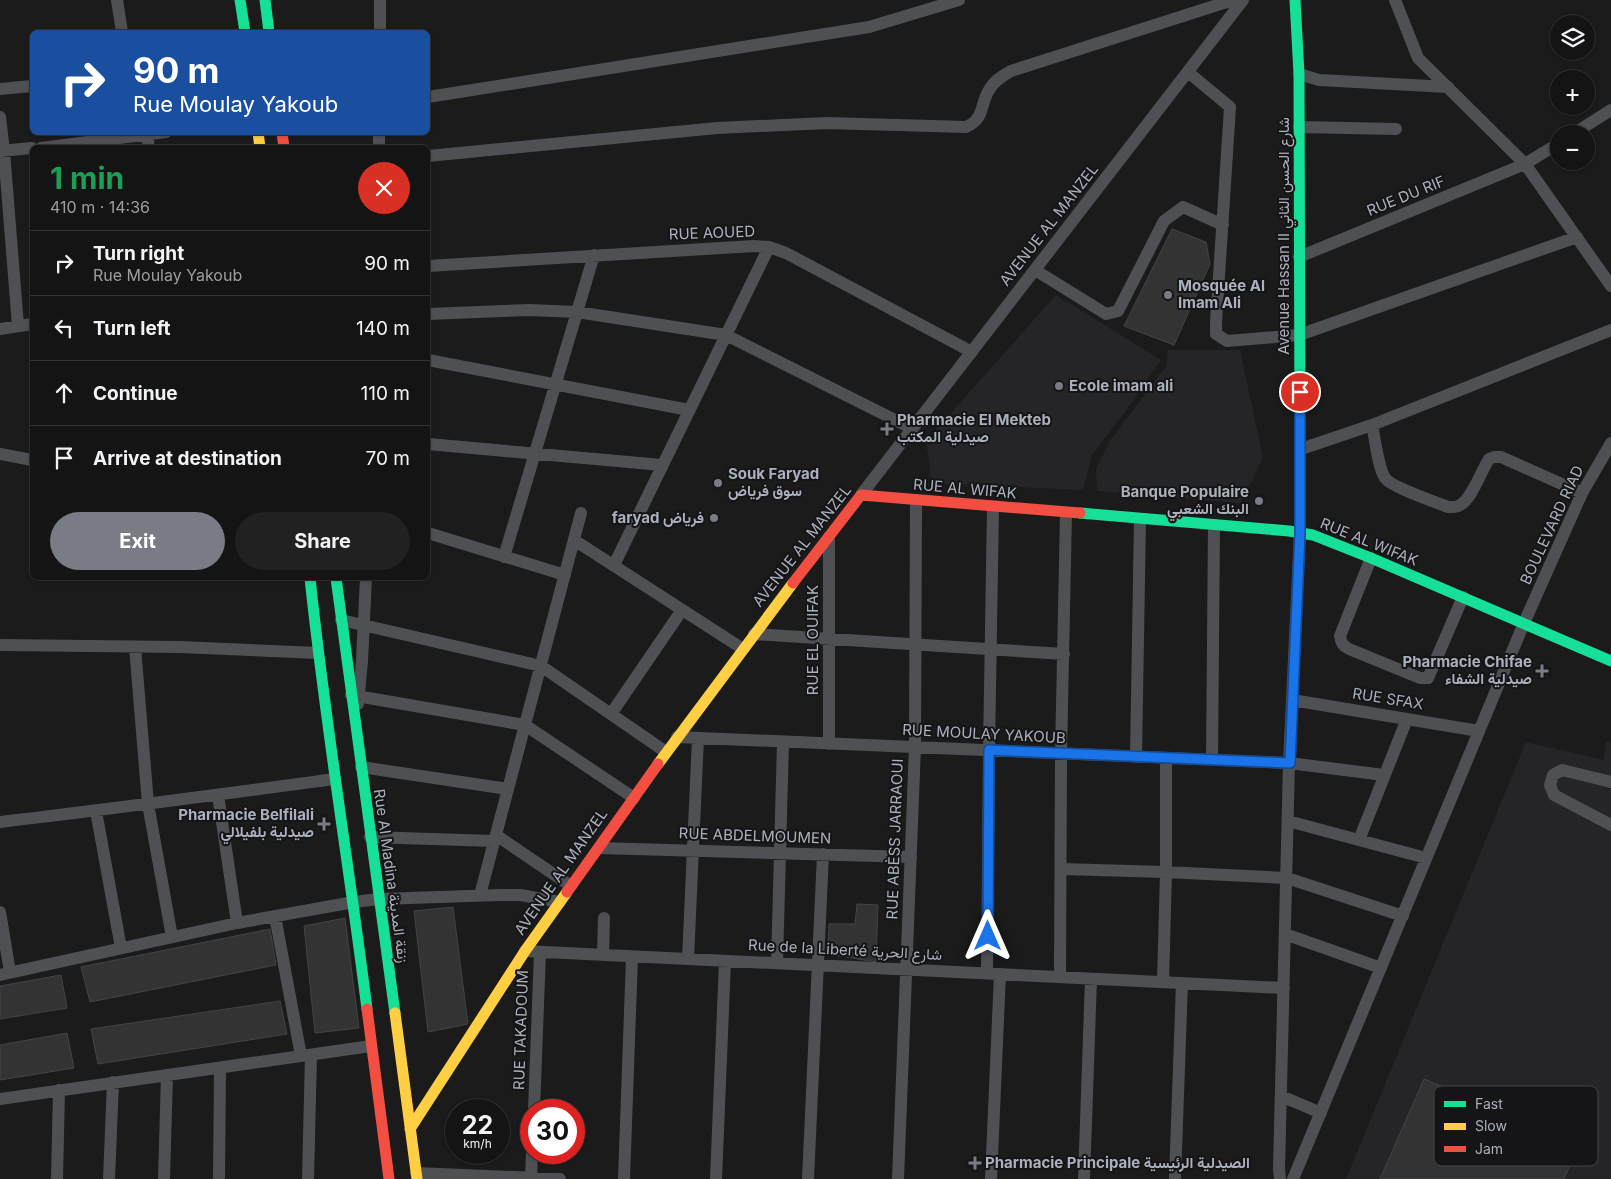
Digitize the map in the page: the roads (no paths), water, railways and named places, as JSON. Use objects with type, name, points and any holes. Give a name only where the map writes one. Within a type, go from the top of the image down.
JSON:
[{"type":"street","points":[[117,0],[122,30]]},
{"type":"street","points":[[240,0],[245,30]]},
{"type":"street","points":[[265,0],[269,30]]},
{"type":"street","points":[[380,0],[380,30]]},
{"type":"street","points":[[430,97],[869,27],[959,0]]},
{"type":"street","points":[[430,156],[717,128],[827,123],[966,126],[974,124],[978,120],[989,90],[998,79],[1011,71],[1233,0]]},
{"type":"street","name":"AVENUE AL MANZEL","points":[[410,1129],[525,951],[666,752],[754,634],[1243,0]]},
{"type":"street","name":"Avenue Hassan II شارع الحسن الثاني","points":[[1295,0],[1299,74],[1300,533]]},
{"type":"street","points":[[1395,0],[1418,58],[1525,164],[1611,286]]},
{"type":"street","points":[[1188,72],[1230,107],[1216,322],[1216,334],[1227,341],[1299,335],[1577,237]]},
{"type":"street","points":[[1299,74],[1319,80],[1448,86]]},
{"type":"street","points":[[0,89],[30,86]]},
{"type":"street","points":[[1587,125],[1611,110]]},
{"type":"street","points":[[0,117],[18,326]]},
{"type":"street","points":[[1299,127],[1396,129]]},
{"type":"street","points":[[90,145],[148,141],[160,135]]},
{"type":"street","points":[[2,151],[30,148]]},
{"type":"street","name":"RUE DU RIF","points":[[1299,257],[1525,164],[1550,149]]},
{"type":"street","points":[[1035,270],[1106,314],[1118,311],[1164,221],[1182,207],[1223,225]]},
{"type":"street","name":"RUE AOUED","points":[[430,266],[754,246],[769,247],[786,252],[972,352]]},
{"type":"street","points":[[614,565],[769,247]]},
{"type":"street","points":[[504,557],[594,255]]},
{"type":"street","points":[[430,314],[528,310],[577,312],[726,335],[913,429]]},
{"type":"street","points":[[0,329],[30,324]]},
{"type":"street","points":[[1301,450],[1372,425],[1611,330]]},
{"type":"street","points":[[430,360],[689,410]]},
{"type":"street","points":[[1372,425],[1382,472],[1386,480],[1396,486],[1448,507],[1458,507],[1463,504],[1489,460],[1494,457],[1501,458],[1582,492]]},
{"type":"street","name":"BOULEVARD RIAD","points":[[1294,1179],[1524,623],[1582,492],[1611,443]]},
{"type":"street","points":[[430,444],[662,465]]},
{"type":"street","points":[[0,454],[30,460]]},
{"type":"street","name":"RUE AL WIFAK","points":[[861,495],[1300,533],[1318,537],[1371,558],[1611,661]]},
{"type":"street","name":"RUE ABÈSS JARRAOUI","points":[[898,1179],[915,747],[916,500]]},
{"type":"street","points":[[991,1179],[994,974],[989,750],[993,507]]},
{"type":"street","points":[[480,895],[581,513]]},
{"type":"street","points":[[1060,977],[1066,513]]},
{"type":"street","points":[[1136,757],[1140,519]]},
{"type":"street","points":[[1212,760],[1214,525]]},
{"type":"street","points":[[1280,1179],[1286,878],[1300,533]]},
{"type":"street","points":[[430,535],[565,575]]},
{"type":"street","name":"RUE EL OUIFAK","points":[[829,537],[829,744]]},
{"type":"street","points":[[574,540],[743,649]]},
{"type":"street","points":[[1371,558],[1340,636],[1344,647],[1348,649],[1420,678],[1428,678],[1463,597]]},
{"type":"street","points":[[310,580],[335,779],[354,902],[387,1177]]},
{"type":"street","points":[[336,580],[355,695],[356,732]]},
{"type":"street","points":[[355,695],[364,625],[366,580]]},
{"type":"street","points":[[611,714],[682,610]]},
{"type":"street","points":[[342,620],[541,666],[666,752]]},
{"type":"street","points":[[754,634],[1064,654]]},
{"type":"street","points":[[0,645],[318,653]]},
{"type":"street","points":[[135,647],[148,804],[172,937]]},
{"type":"street","points":[[355,695],[525,725],[634,798]]},
{"type":"street","name":"RUE SFAX","points":[[1292,700],[1479,731]]},
{"type":"street","points":[[1360,840],[1407,719]]},
{"type":"street","name":"Rue Al Madina زنقة المدينة","points":[[356,732],[417,1176]]},
{"type":"street","name":"RUE MOULAY YAKOUB","points":[[678,737],[1290,763],[1384,775]]},
{"type":"street","points":[[688,959],[698,738]]},
{"type":"street","points":[[776,964],[783,742]]},
{"type":"street","points":[[1163,982],[1166,872],[1166,758]]},
{"type":"street","points":[[361,768],[508,789]]},
{"type":"street","points":[[1611,782],[1562,770],[1553,775],[1550,785],[1554,795],[1611,825]]},
{"type":"street","points":[[0,822],[335,779]]},
{"type":"street","points":[[218,795],[237,923]]},
{"type":"street","points":[[96,811],[121,948]]},
{"type":"street","points":[[1288,821],[1426,858]]},
{"type":"street","points":[[370,838],[495,838],[571,886]]},
{"type":"street","name":"RUE ABDELMOUMEN","points":[[599,848],[911,857]]},
{"type":"street","points":[[808,1179],[823,854]]},
{"type":"street","points":[[1061,869],[1286,878],[1403,916]]},
{"type":"street","points":[[0,912],[5,974],[237,923],[354,902],[378,899],[520,895],[560,902]]},
{"type":"street","points":[[275,916],[306,1056],[308,1179]]},
{"type":"street","points":[[603,955],[604,918]]},
{"type":"street","points":[[1285,934],[1381,968]]},
{"type":"street","name":"Rue de la Liberté شارع الحرية","points":[[525,951],[1284,988]]},
{"type":"street","name":"RUE TAKADOUM","points":[[534,1099],[540,952]]},
{"type":"street","points":[[624,1179],[632,956]]},
{"type":"street","points":[[716,1179],[725,961]]},
{"type":"street","points":[[1084,1179],[1091,979]]},
{"type":"street","points":[[1175,1179],[1182,983]]},
{"type":"street","points":[[0,1099],[371,1046]]},
{"type":"street","points":[[219,1179],[220,1068]]},
{"type":"street","points":[[164,1179],[167,1075]]},
{"type":"street","points":[[109,1179],[113,1082]]},
{"type":"street","points":[[57,1179],[59,1090]]},
{"type":"street","points":[[1281,1096],[1321,1113]]},
{"type":"street","points":[[531,1178],[532,1164]]},
{"type":"street","points":[[417,1176],[560,1179]]},
{"type":"place","name":"Mosquée Al Imam Ali","points":[[1168,295]]},
{"type":"place","name":"Ecole imam ali","points":[[1059,386]]},
{"type":"place","name":"Pharmacie El Mekteb صيدلية المكتب","points":[[887,429]]},
{"type":"place","name":"Souk Faryad سوق فرياض","points":[[718,483]]},
{"type":"place","name":"Banque Populaire البنك الشعبي","points":[[1259,501]]},
{"type":"place","name":"faryad فرياض","points":[[714,518]]},
{"type":"place","name":"Pharmacie Chifae صيدلية الشفاء","points":[[1542,671]]},
{"type":"place","name":"Pharmacie Belfilali صيدلية بلفيلالي","points":[[324,824]]},
{"type":"place","name":"Pharmacie Principale الصيدلية الرئيسية","points":[[975,1163]]}]
